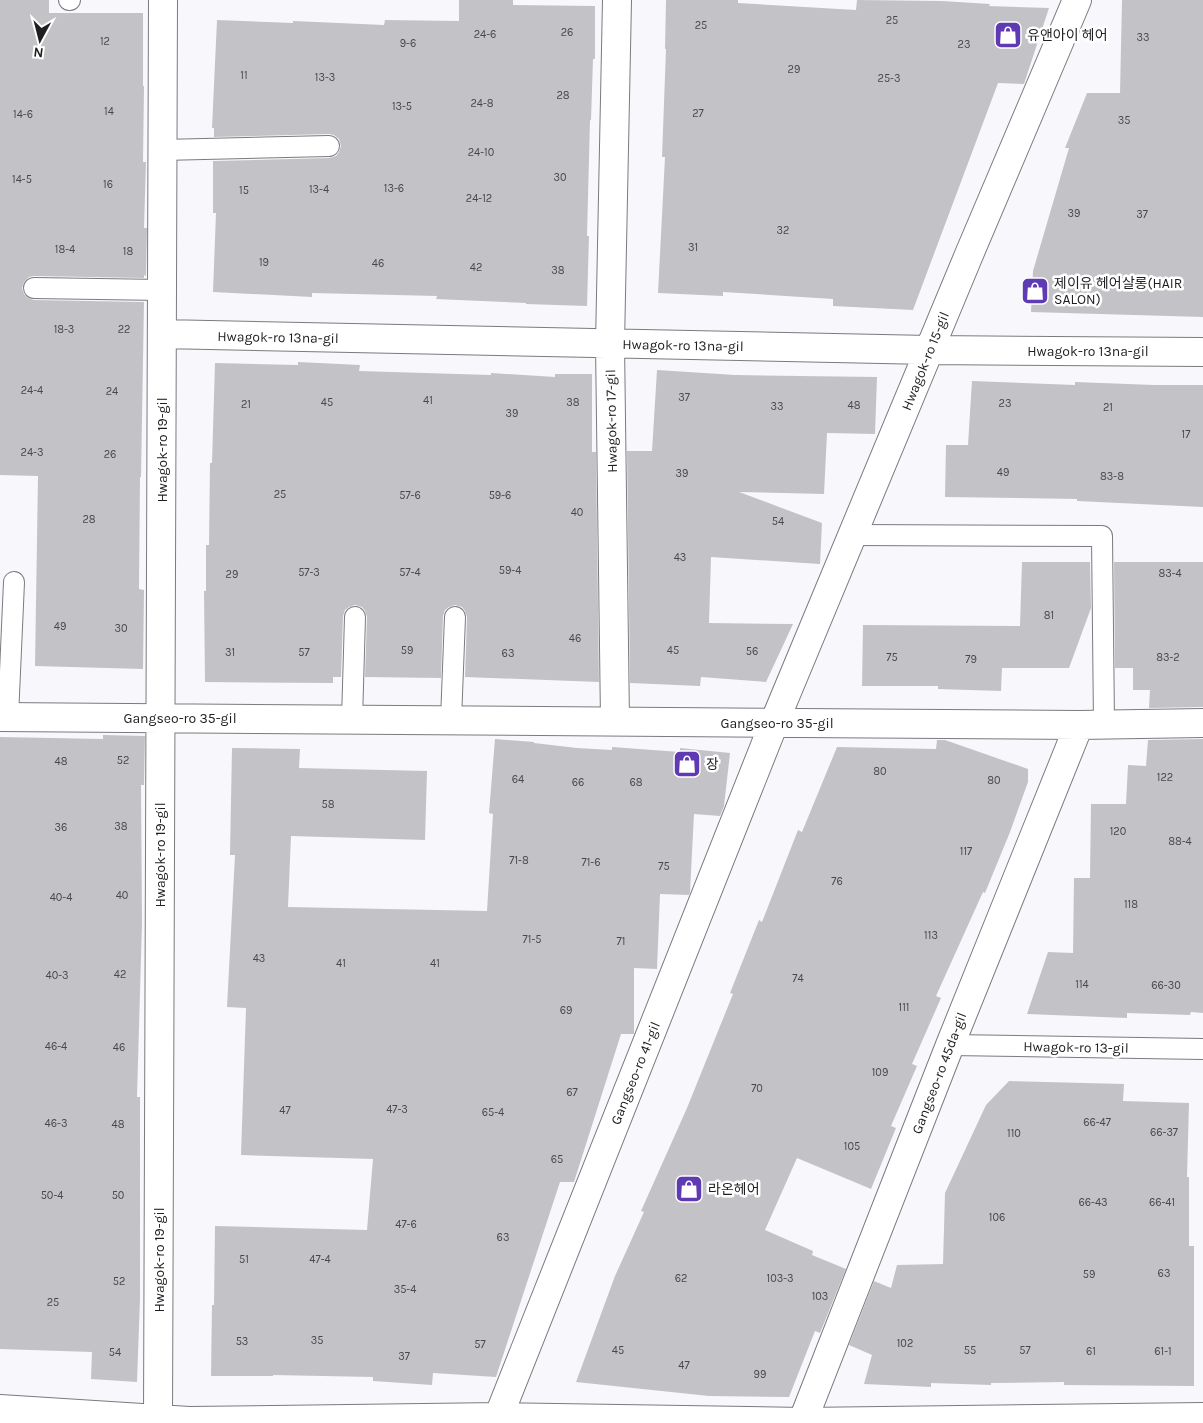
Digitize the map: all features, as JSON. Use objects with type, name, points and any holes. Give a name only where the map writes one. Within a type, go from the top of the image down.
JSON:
[{"type":"street","name":"Hwagok-ro 19-gil","points":[[158,1420],[163,0]]},
{"type":"street","name":"Hwagok-ro 17-gil","points":[[615,721],[610,344],[617,0]]},
{"type":"street","name":"Hwagok-ro 15-gil","points":[[774,723],[1077,0]]},
{"type":"street","name":"Hwagok-ro 13na-gil","points":[[162,334],[929,350],[1203,352]]},
{"type":"street","name":"Gangseo-ro 35-gil","points":[[4,717],[1091,725],[1203,723]]},
{"type":"street","name":"Gangseo-ro 41-gil","points":[[497,1420],[774,723]]},
{"type":"street","name":"Gangseo-ro 45da-gil","points":[[803,1422],[950,1044],[1091,725]]},
{"type":"street","points":[[0,1409],[30,1417],[189,1422],[497,1420],[803,1422],[1194,1419]]},
{"type":"lane","points":[[162,150],[329,146]]},
{"type":"lane","points":[[34,288],[162,290]]},
{"type":"lane","points":[[852,535],[1102,536],[1091,725]]},
{"type":"lane","name":"Gangseo-ro 35-gil","points":[[4,717],[14,582]]},
{"type":"lane","points":[[352,720],[355,617]]},
{"type":"lane","points":[[451,720],[455,617]]},
{"type":"lane","name":"Hwagok-ro 13-gil","points":[[950,1044],[1203,1049]]},
{"type":"building","points":[[0,0],[49,0],[49,13],[143,13],[143,162],[146,162],[144,228],[147,228],[146,276],[144,275],[144,278],[34,276],[29,277],[24,282],[22,288],[28,298],[34,300],[144,302],[139,589],[144,590],[143,669],[35,666],[38,476],[0,475]]},
{"type":"building","points":[[459,0],[513,0],[513,5],[595,6],[595,59],[593,59],[590,120],[587,306],[436,299],[437,296],[312,293],[312,297],[213,292],[216,213],[213,213],[213,161],[329,158],[336,156],[341,146],[339,139],[329,134],[214,137],[214,128],[212,128],[217,20],[384,25],[385,20],[459,21]]},
{"type":"building","points":[[666,0],[738,0],[738,3],[856,10],[857,0],[942,1],[990,4],[989,6],[1049,8],[1024,84],[998,83],[913,310],[833,306],[833,299],[723,292],[723,296],[658,293],[665,157],[662,157]]},
{"type":"building","points":[[1122,0],[1203,0],[1203,317],[1031,312],[1033,271],[1069,148],[1065,148],[1087,93],[1120,93]]},
{"type":"building","points":[[298,362],[360,365],[359,371],[491,375],[491,373],[555,377],[555,374],[592,374],[592,452],[596,452],[599,682],[465,677],[467,617],[462,607],[455,605],[445,610],[443,616],[441,678],[365,677],[367,617],[362,607],[355,605],[345,610],[343,616],[341,677],[333,677],[333,683],[205,682],[204,591],[206,591],[206,545],[209,545],[210,463],[212,463],[215,363],[298,365]]},
{"type":"building","points":[[657,370],[735,375],[877,377],[875,434],[827,433],[824,494],[739,492],[822,523],[820,564],[711,557],[709,623],[793,624],[766,682],[701,677],[700,686],[630,683],[627,451],[652,451]]},
{"type":"building","points":[[972,381],[1075,385],[1075,382],[1203,385],[1203,507],[1077,501],[1077,499],[945,497],[946,445],[968,445]]},
{"type":"building","points":[[1022,562],[1090,562],[1091,608],[1069,668],[1002,668],[1001,691],[938,689],[938,686],[862,686],[863,625],[1020,626]]},
{"type":"building","points":[[1114,562],[1203,562],[1203,707],[1149,708],[1150,690],[1133,690],[1133,668],[1115,668]]},
{"type":"building","points":[[103,735],[145,736],[144,785],[141,785],[142,923],[137,1097],[140,1097],[140,1299],[137,1382],[91,1379],[92,1352],[0,1349],[0,737],[103,739]]},
{"type":"building","points":[[495,739],[577,748],[612,750],[612,747],[680,752],[680,748],[730,753],[724,806],[720,816],[694,814],[689,895],[660,894],[657,969],[634,968],[634,1034],[621,1034],[574,1182],[560,1182],[496,1377],[433,1373],[432,1385],[373,1381],[373,1377],[211,1376],[215,1226],[367,1230],[373,1159],[241,1155],[246,1008],[227,1007],[235,855],[230,855],[232,748],[300,749],[299,768],[427,771],[425,840],[291,836],[288,907],[487,911],[493,814],[489,813]]},
{"type":"building","points":[[1203,739],[1203,1013],[1191,1012],[1190,1015],[1127,1013],[1127,1018],[1027,1014],[1048,952],[1073,953],[1074,878],[1090,878],[1091,804],[1126,804],[1128,765],[1146,766],[1148,740]]},
{"type":"building","points":[[937,740],[945,740],[1028,769],[1028,782],[985,893],[983,892],[936,996],[941,998],[912,1064],[917,1066],[891,1126],[896,1128],[871,1189],[797,1158],[765,1230],[813,1251],[812,1255],[846,1269],[820,1333],[815,1331],[789,1397],[709,1396],[576,1382],[615,1276],[644,1212],[641,1211],[687,1108],[733,994],[730,993],[759,920],[762,922],[798,830],[802,832],[837,747],[936,749]]},
{"type":"building","points":[[1009,1081],[1124,1084],[1123,1101],[1189,1103],[1187,1177],[1189,1177],[1189,1246],[1194,1246],[1194,1386],[1064,1385],[1064,1382],[991,1383],[991,1385],[931,1383],[931,1387],[864,1384],[872,1355],[849,1345],[874,1281],[891,1288],[897,1265],[943,1264],[945,1193],[986,1105]]},
{"type":"place","name":"유앤아이 헤어","points":[[1008,35]]},
{"type":"place","name":"제이유 헤어살롱(HAIR SALON)","points":[[1035,291]]},
{"type":"place","name":"장","points":[[687,764]]},
{"type":"place","name":"라온헤어","points":[[689,1189]]}]
